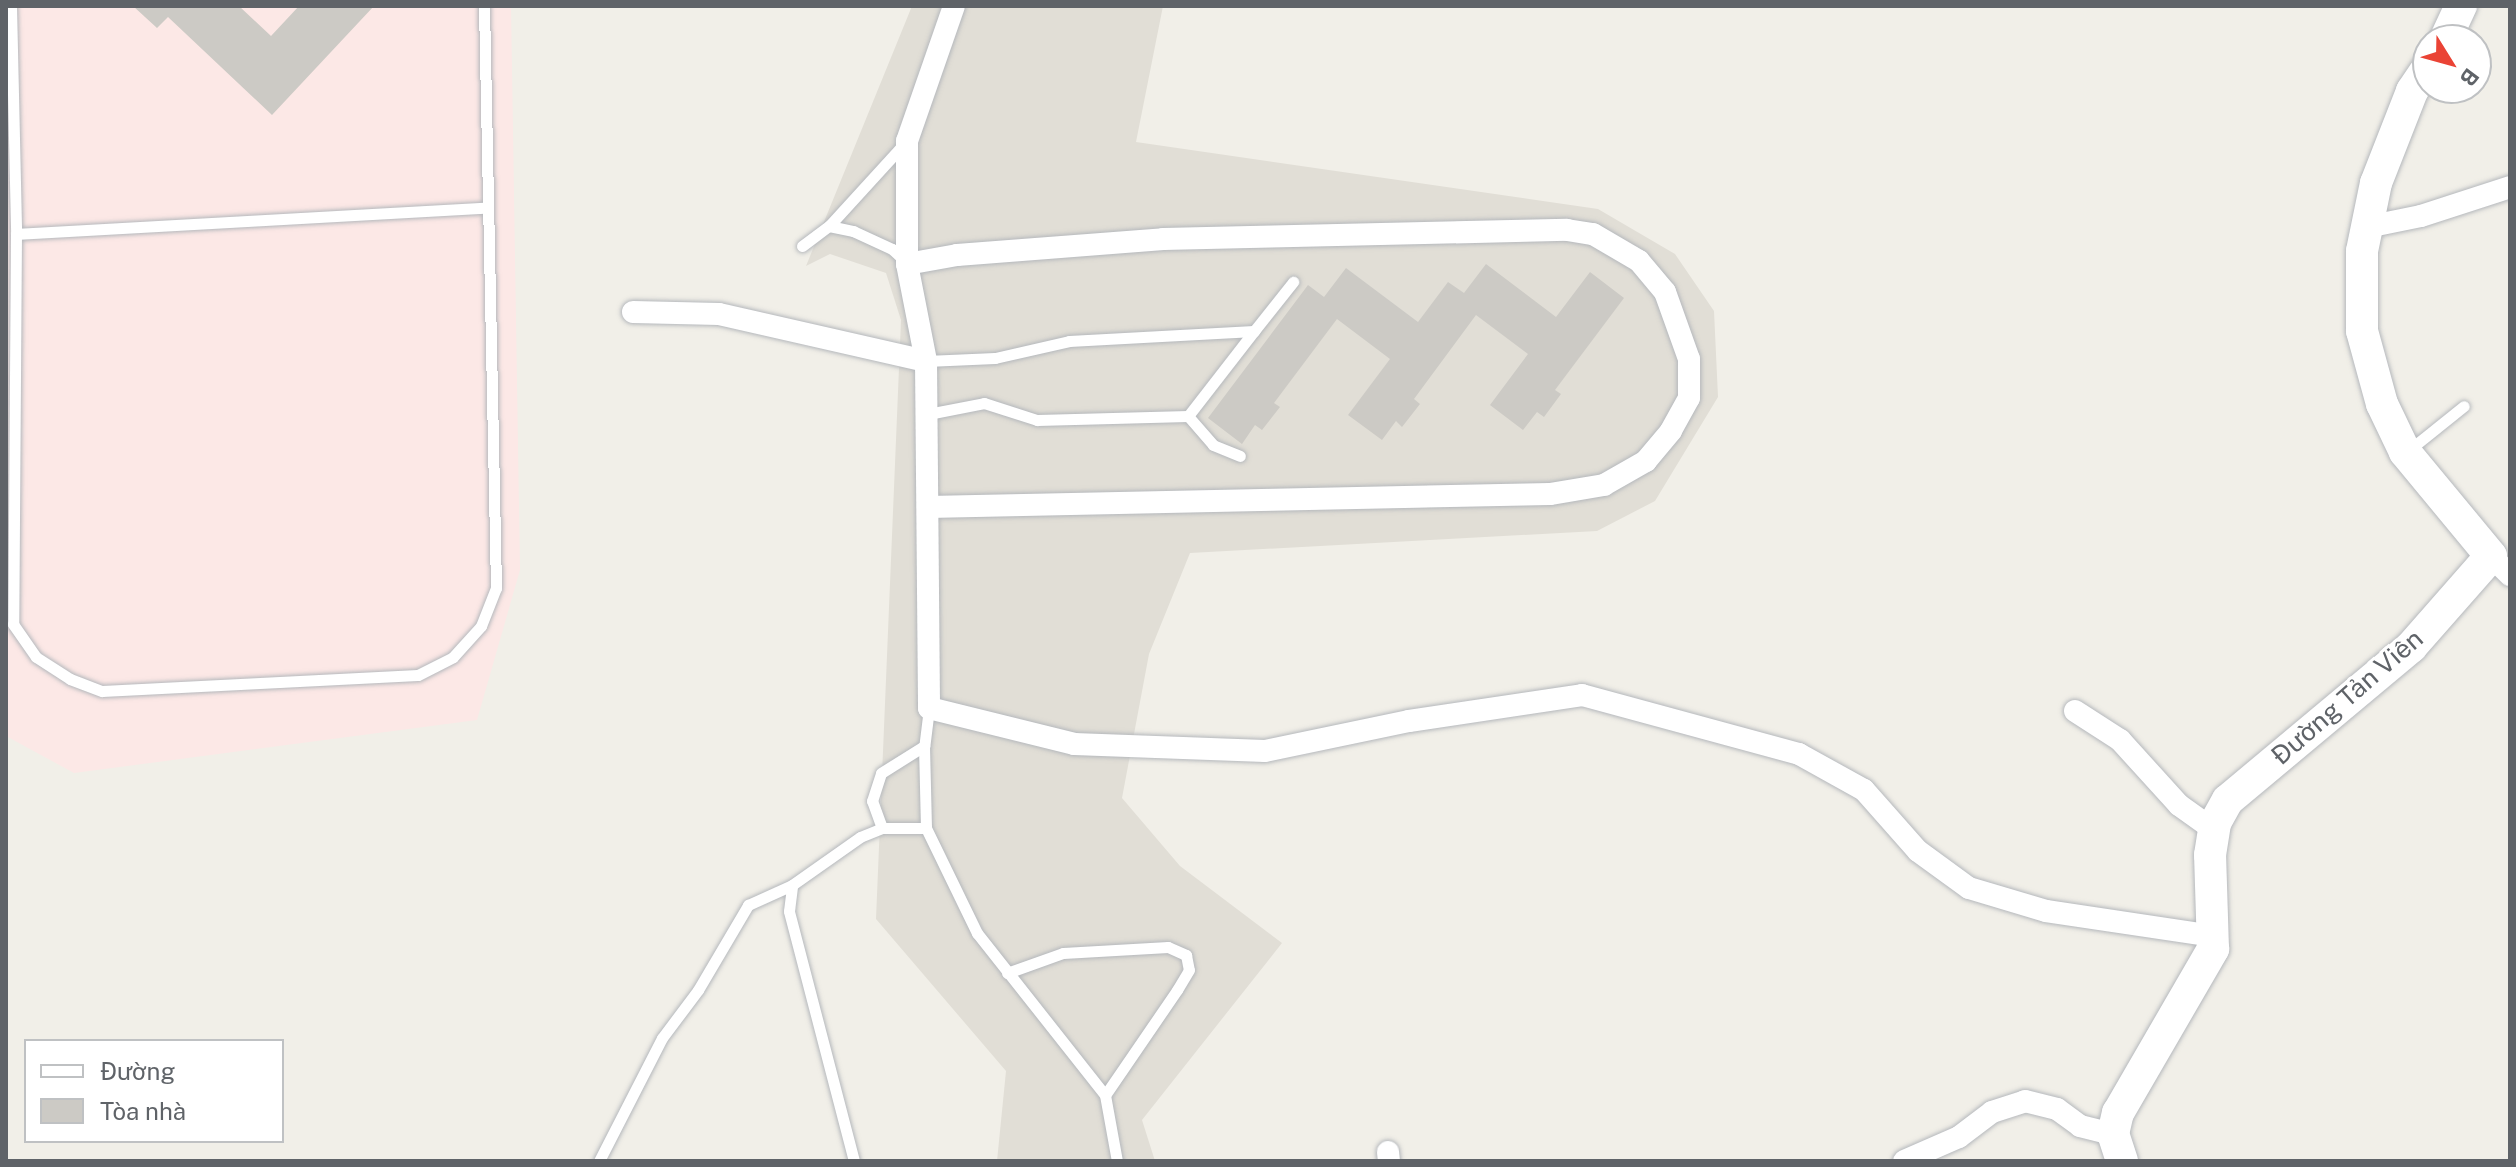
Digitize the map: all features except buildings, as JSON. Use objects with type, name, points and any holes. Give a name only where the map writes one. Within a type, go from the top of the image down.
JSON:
[{"type":"street","points":[[954,6],[907,141],[907,264],[926,361],[929,708],[1074,744],[1265,751],[1409,721],[1582,695],[1799,754],[1864,790],[1918,851],[1969,888],[2046,911],[2214,936]]},
{"type":"street","name":"Đường Tản Viên","points":[[2118,1148],[2118,1113],[2169,1019],[2199,978],[2214,936],[2214,830],[2228,800],[2411,647],[2501,566],[2405,452],[2382,404],[2362,331],[2367,227],[2376,183],[2412,91]]},
{"type":"street","points":[[2367,227],[2510,187]]},
{"type":"street","points":[[907,264],[1163,239],[1567,230],[1593,234],[1639,261],[1665,292],[1689,359],[1689,398],[1671,431],[1646,461],[1604,485],[1550,494],[928,507]]},
{"type":"street","points":[[633,312],[719,314],[926,361]]},
{"type":"street","points":[[2075,711],[2120,740],[2179,805],[2214,830]]},
{"type":"street","points":[[1904,1161],[1959,1137],[1992,1112],[2025,1101],[2057,1109],[2118,1148]]},
{"type":"lane","points":[[11,6],[16,234],[13,624],[36,657],[70,679],[102,691],[418,675],[453,657],[481,626],[496,588],[484,6]]},
{"type":"lane","points":[[802,246],[829,226],[907,141]]},
{"type":"lane","points":[[16,234],[487,208]]},
{"type":"lane","points":[[829,226],[892,249],[907,264]]},
{"type":"lane","points":[[1188,416],[1293,282]]},
{"type":"lane","points":[[926,361],[995,358],[1069,341],[1254,331]]},
{"type":"lane","points":[[928,414],[984,403],[1037,420],[1188,416]]},
{"type":"lane","points":[[2405,452],[2464,406]]},
{"type":"lane","points":[[1188,416],[1213,445],[1240,456]]},
{"type":"lane","points":[[929,708],[924,746],[926,828],[977,933],[1105,1095],[1117,1161]]},
{"type":"lane","points":[[882,828],[872,801],[881,773],[924,746]]},
{"type":"lane","points":[[599,1161],[662,1038],[698,990],[748,905],[792,885],[860,837],[882,828],[926,828]]},
{"type":"lane","points":[[792,885],[789,911],[854,1161]]},
{"type":"lane","points":[[1007,973],[1063,953],[1168,947],[1186,955],[1189,970],[1105,1095]]},
{"type":"shaded area","points":[[6,6],[511,6],[520,570],[477,720],[74,773],[6,736]]},
{"type":"shaded area","points":[[912,6],[1163,6],[1136,142],[1598,209],[1675,254],[1714,311],[1718,397],[1655,501],[1597,531],[1190,553],[1149,654],[1122,798],[1180,866],[1282,943],[1142,1120],[1155,1161],[997,1161],[1006,1071],[876,919],[901,320],[886,273],[830,254],[806,266]]}]
